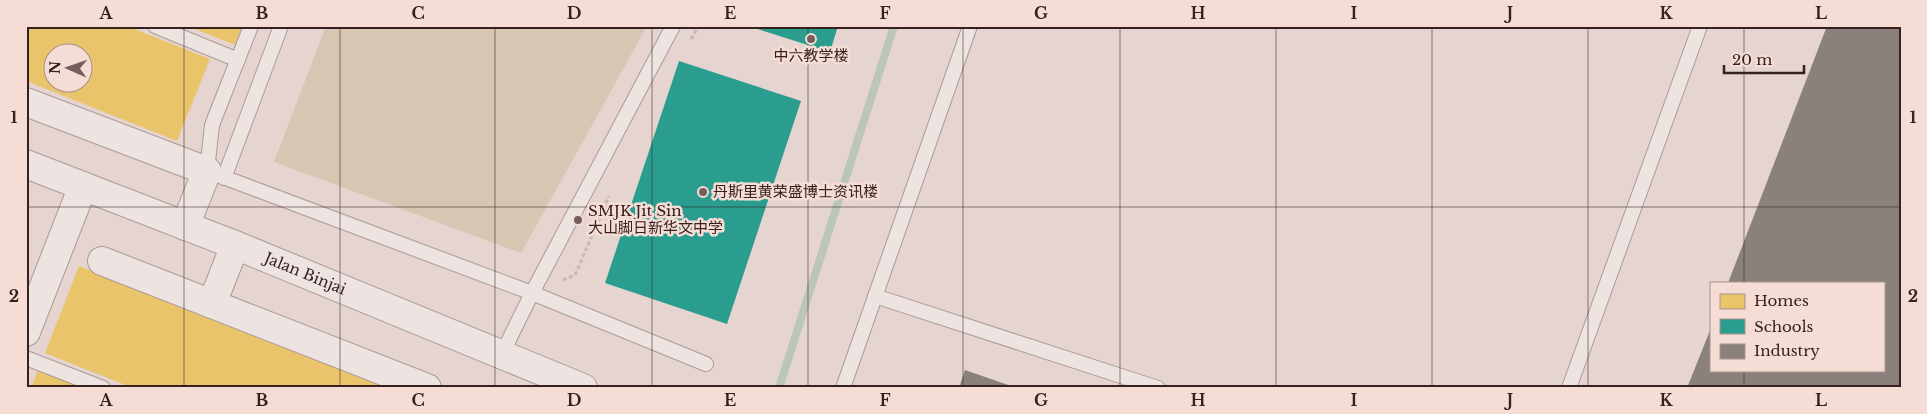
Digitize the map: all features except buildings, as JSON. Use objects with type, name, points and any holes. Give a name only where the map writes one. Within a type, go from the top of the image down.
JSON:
[{"type":"street","points":[[26,102],[215,174],[185,226]]},
{"type":"street","name":"Jalan Binjai","points":[[26,164],[235,245],[583,388]]},
{"type":"street","points":[[26,332],[83,186]]},
{"type":"street","points":[[212,304],[235,245]]},
{"type":"street","points":[[102,261],[427,388]]},
{"type":"lane","points":[[155,26],[238,60]]},
{"type":"lane","points":[[215,174],[212,125],[251,26]]},
{"type":"lane","points":[[215,174],[281,26]]},
{"type":"lane","points":[[502,354],[532,293],[673,26]]},
{"type":"lane","points":[[843,388],[970,26]]},
{"type":"lane","points":[[1569,388],[1700,26]]},
{"type":"lane","points":[[215,174],[532,293],[706,364]]},
{"type":"lane","points":[[875,296],[1158,388]]},
{"type":"lane","points":[[26,358],[103,388]]},
{"type":"shaded area","points":[[326,26],[647,26],[521,253],[274,162]]},
{"type":"waterway","points":[[779,388],[894,26]]},
{"type":"place","name":"中六教学楼","points":[[811,39]]},
{"type":"place","name":"丹斯里黄荣盛博士资讯楼","points":[[703,192]]},
{"type":"place","name":"SMJK Jit Sin 大山脚日新华文中学","points":[[578,220]]}]
